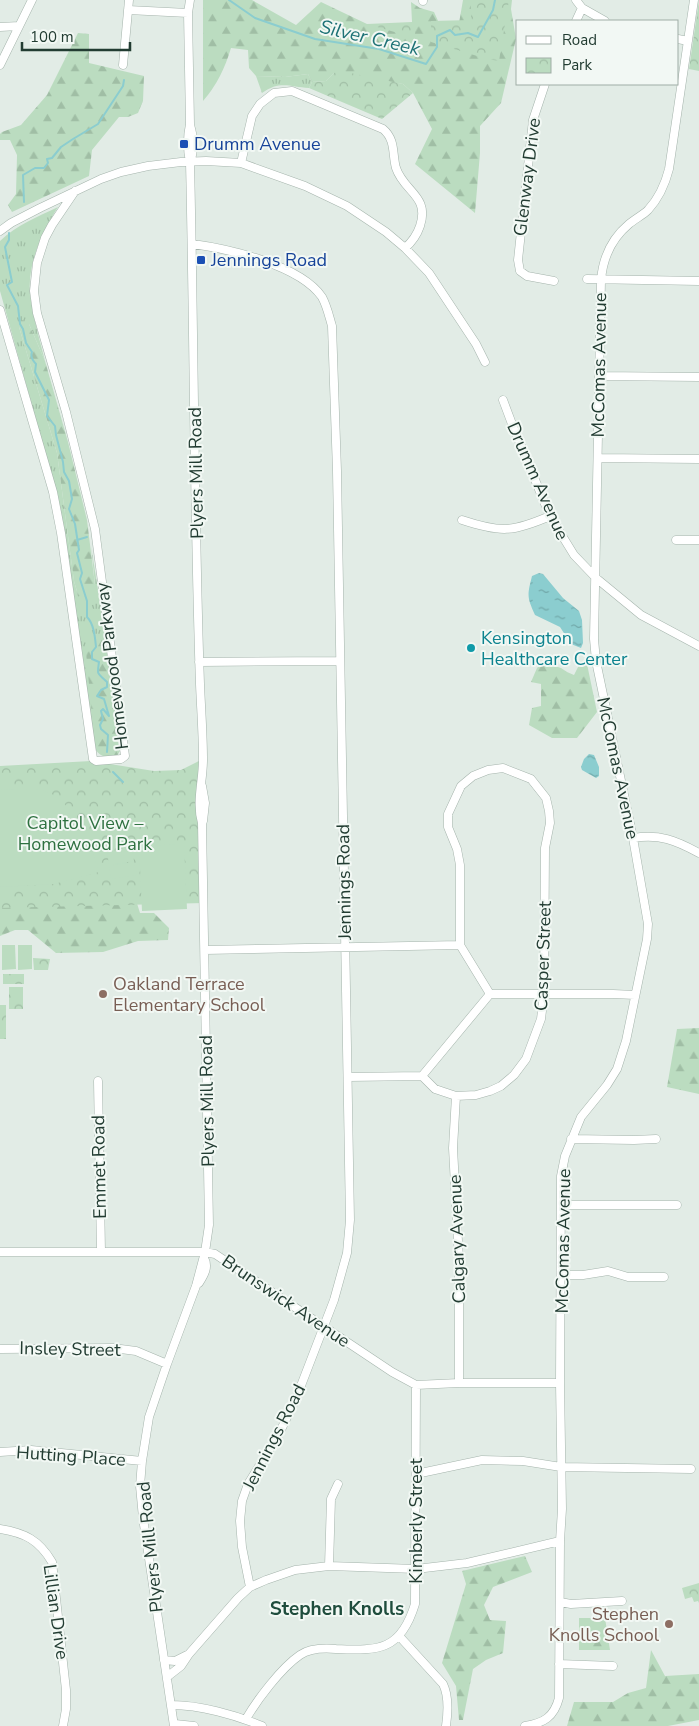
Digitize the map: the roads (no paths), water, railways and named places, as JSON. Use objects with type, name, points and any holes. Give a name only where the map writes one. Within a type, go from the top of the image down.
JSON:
[{"type":"street","points":[[0,65],[32,0]]},
{"type":"street","points":[[123,65],[129,0]]},
{"type":"street","name":"Plyers Mill Road","points":[[175,1725],[166,1677],[140,1486],[149,1417],[196,1286],[206,1271],[207,1262],[205,1255],[209,1225],[202,823],[205,803],[202,785],[203,759],[190,162],[194,151],[190,124],[188,13],[190,0]]},
{"type":"street","points":[[576,0],[582,8],[603,20]]},
{"type":"street","name":"McComas Avenue","points":[[525,1726],[538,1724],[550,1717],[559,1698],[562,1509],[560,1383],[561,1176],[565,1156],[581,1117],[607,1085],[617,1069],[626,1042],[647,939],[648,924],[633,838],[596,662],[594,639],[601,280],[605,257],[616,236],[647,211],[665,185],[694,0]]},
{"type":"street","points":[[576,20],[582,8]]},
{"type":"street","points":[[128,10],[188,13]]},
{"type":"street","points":[[0,26],[19,26]]},
{"type":"street","points":[[679,39],[688,41]]},
{"type":"street","name":"Glenway Drive","points":[[545,85],[533,120],[518,260],[520,271],[527,276],[554,281]]},
{"type":"street","points":[[241,163],[252,116],[260,104],[274,93],[292,91],[383,129],[390,137],[399,174],[421,202],[422,220],[418,232],[411,243],[405,248]]},
{"type":"street","points":[[0,231],[11,223],[75,191],[121,172],[148,166],[190,162],[241,163],[305,186],[347,206],[386,232],[405,248],[429,273],[467,330],[484,362]]},
{"type":"street","name":"Homewood Parkway","points":[[0,310],[44,455],[53,492],[61,533],[93,759],[96,761],[122,759],[125,756],[95,530],[66,412],[37,313],[34,291],[37,263],[45,238],[75,191]]},
{"type":"street","name":"Jennings Road","points":[[193,244],[249,255],[300,278],[321,296],[327,307],[332,326],[350,1220],[347,1253],[334,1300],[297,1396],[280,1434],[248,1484],[242,1501],[241,1538],[250,1587]]},
{"type":"street","points":[[587,280],[699,281]]},
{"type":"street","points":[[599,376],[699,377]]},
{"type":"street","name":"Drumm Avenue","points":[[504,400],[550,516],[574,555],[596,578],[641,615],[699,646]]},
{"type":"street","points":[[598,458],[699,459]]},
{"type":"street","points":[[462,520],[491,528],[513,528],[528,525],[550,516]]},
{"type":"street","points":[[676,540],[699,540]]},
{"type":"street","points":[[200,662],[340,661]]},
{"type":"street","name":"Casper Street","points":[[422,1076],[435,1089],[456,1096],[476,1095],[501,1086],[514,1075],[526,1059],[541,1019],[544,994],[545,848],[550,823],[549,811],[546,798],[531,779],[503,768],[488,770],[473,776],[461,786],[448,814],[448,827],[457,849],[460,865],[460,945]]},
{"type":"street","points":[[633,838],[651,835],[673,840],[699,852]]},
{"type":"street","points":[[205,950],[460,945],[490,994]]},
{"type":"street","points":[[490,994],[635,995]]},
{"type":"street","points":[[348,1078],[422,1076],[490,994]]},
{"type":"street","name":"Emmet Road","points":[[98,1081],[100,1252]]},
{"type":"street","name":"Calgary Avenue","points":[[456,1096],[453,1148],[459,1260],[459,1383]]},
{"type":"street","points":[[571,1139],[656,1139]]},
{"type":"street","points":[[562,1205],[677,1205]]},
{"type":"street","name":"Brunswick Avenue","points":[[0,1252],[215,1254],[392,1372],[416,1385]]},
{"type":"street","points":[[562,1275],[583,1275],[608,1271],[628,1277],[664,1277]]},
{"type":"street","name":"Insley Street","points":[[0,1348],[113,1348],[136,1351],[167,1364]]},
{"type":"street","points":[[416,1385],[560,1383]]},
{"type":"street","name":"Kimberly Street","points":[[400,1637],[410,1619],[415,1604],[416,1385]]},
{"type":"street","name":"Hutting Place","points":[[0,1452],[30,1450],[142,1461]]},
{"type":"street","points":[[416,1474],[482,1460],[523,1461],[561,1467],[691,1469]]},
{"type":"street","points":[[329,1566],[331,1499],[338,1484]]},
{"type":"street","name":"Lillian Drive","points":[[0,1529],[20,1534],[37,1543],[52,1562],[66,1690],[64,1726]]},
{"type":"street","points":[[166,1677],[181,1666],[189,1654],[238,1598],[250,1587],[266,1580],[295,1570],[329,1566],[416,1570],[467,1563],[560,1541]]},
{"type":"street","points":[[560,1602],[571,1604],[622,1601]]},
{"type":"street","points":[[246,1720],[255,1703],[282,1671],[300,1655],[321,1648],[373,1649],[387,1645],[400,1637],[443,1684],[446,1695],[446,1726]]},
{"type":"street","points":[[164,1660],[175,1661],[189,1654]]},
{"type":"street","points":[[559,1664],[613,1666]]},
{"type":"street","points":[[172,1705],[200,1708],[262,1726]]},
{"type":"street","points":[[175,1725],[194,1726]]},
{"type":"water","points":[[539,573],[543,574],[563,598],[579,611],[582,620],[583,643],[581,648],[571,644],[560,627],[535,615],[529,600],[529,592],[532,576]]},
{"type":"water","points":[[589,754],[594,755],[599,767],[599,776],[596,778],[582,770],[581,767],[584,759]]},
{"type":"waterway","name":"Silver Creek","points":[[229,0],[255,18],[315,39],[379,49],[426,64],[437,47],[437,36],[450,30],[455,35],[468,33],[478,37],[493,10],[495,0]]},
{"type":"waterway","points":[[24,202],[23,175],[35,168],[44,168],[48,163],[47,159],[52,158],[61,147],[98,124],[123,86],[124,80]]},
{"type":"waterway","points":[[9,233],[9,240],[5,247],[12,282],[7,285],[18,306],[20,324],[26,343],[32,352],[32,359],[36,364],[35,372],[49,400],[47,416],[55,426],[64,472],[69,481],[72,499],[69,509],[75,524],[79,550],[77,553],[82,573],[80,579],[87,601],[87,617],[93,627],[95,639],[96,647],[92,652],[92,659],[99,662],[98,674],[107,682],[107,687],[101,690],[97,696],[104,699],[109,716],[103,709],[101,711],[103,719],[100,725],[101,729],[108,735],[107,752]]},
{"type":"waterway","points":[[77,540],[87,537]]},
{"type":"waterway","points":[[113,772],[123,782]]},
{"type":"place","name":"Drumm Avenue","points":[[184,144]]},
{"type":"place","name":"Jennings Road","points":[[201,260]]},
{"type":"place","name":"Kensington Healthcare Center","points":[[471,648]]},
{"type":"place","name":"Oakland Terrace Elementary School","points":[[103,994]]},
{"type":"place","name":"Stephen Knolls School","points":[[669,1624]]},
{"type":"district","name":"Stephen Knolls","points":[[337,1608]]},
{"type":"park label","name":"Capitol View – Homewood Park","points":[[85,833]]}]
